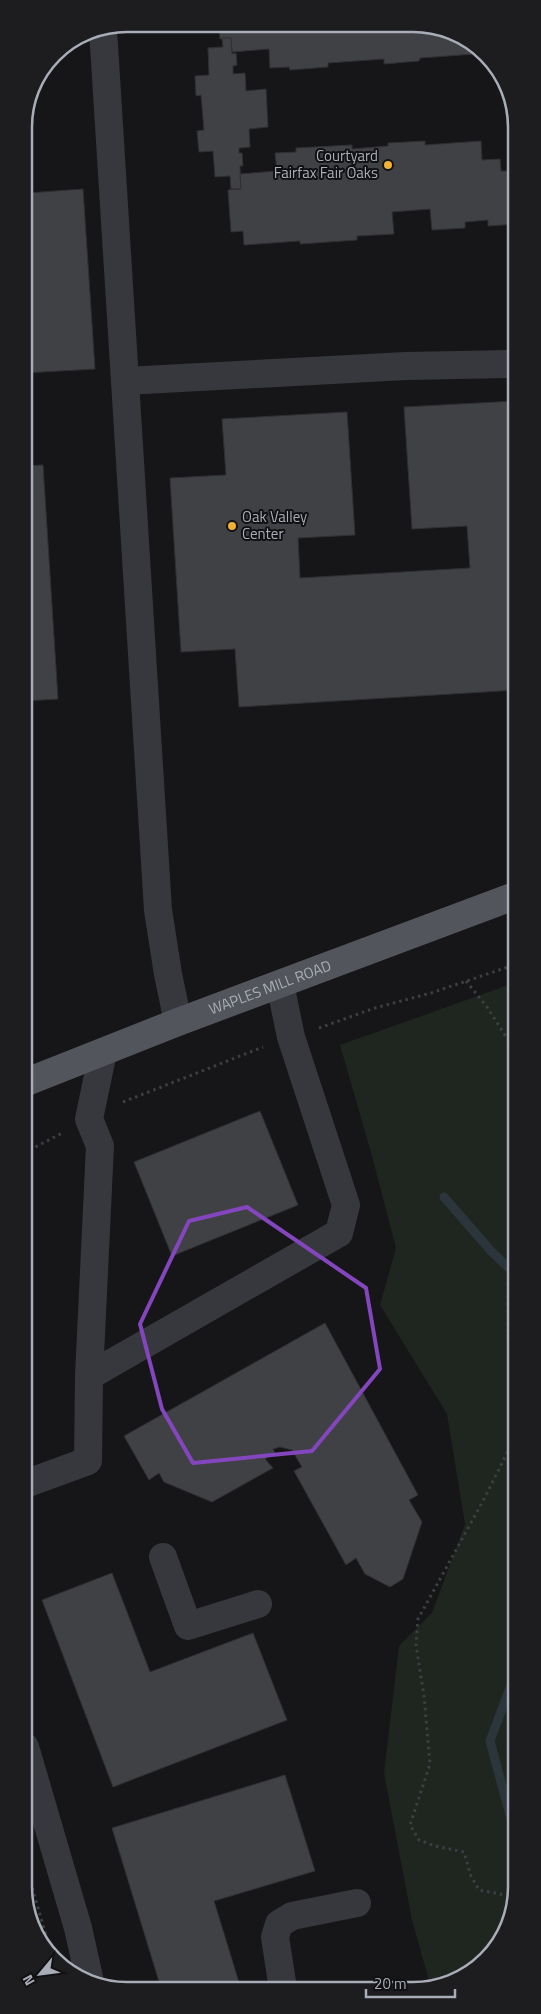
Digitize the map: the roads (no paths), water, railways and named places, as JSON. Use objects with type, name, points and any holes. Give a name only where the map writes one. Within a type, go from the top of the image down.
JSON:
[{"type":"main road","name":"WAPLES MILL ROAD","points":[[32,1080],[178,1022],[508,898]]},
{"type":"street","points":[[104,36],[158,910],[178,1022]]},
{"type":"street","points":[[125,380],[406,366],[508,364]]},
{"type":"street","points":[[88,1376],[339,1232],[346,1205],[291,1037],[280,984]]},
{"type":"street","points":[[32,1481],[88,1461],[88,1376],[100,1146],[89,1119],[103,1052]]},
{"type":"street","points":[[163,1557],[188,1626],[258,1604]]},
{"type":"street","points":[[32,1770],[78,1928],[88,1973]]},
{"type":"street","points":[[282,1982],[275,1937],[278,1924],[292,1916],[357,1903]]},
{"type":"waterway","points":[[444,1197],[491,1251],[508,1267]]},
{"type":"waterway","points":[[508,1693],[490,1741],[508,1808]]},
{"type":"place","name":"Courtyard Fairfax Fair Oaks","points":[[388,165]]},
{"type":"place","name":"Oak Valley Center","points":[[232,526]]}]
